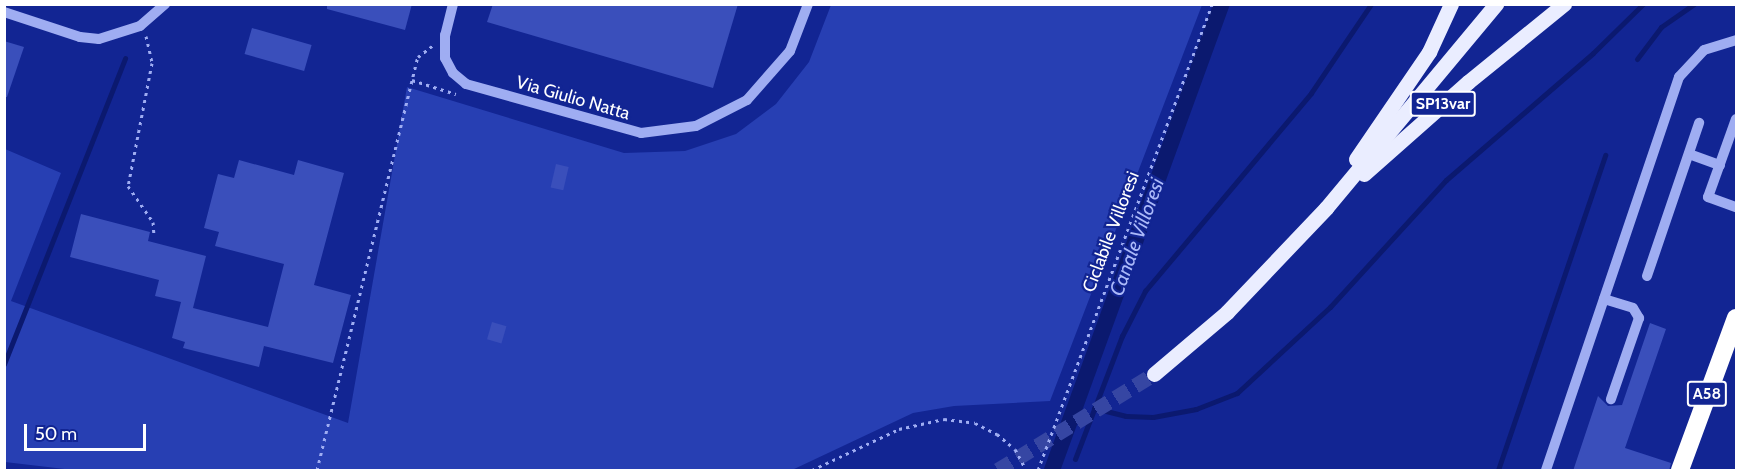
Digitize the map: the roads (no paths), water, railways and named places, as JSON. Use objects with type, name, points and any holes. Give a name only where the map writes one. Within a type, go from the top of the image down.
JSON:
[{"type":"highway","name":"A58","points":[[1680,471],[1737,318]]},
{"type":"main road","name":"SP13var","points":[[1326,208],[1429,52],[1451,4]]},
{"type":"main road","name":"SP13var","points":[[1154,374],[1227,312],[1326,208],[1496,4]]},
{"type":"main road","name":"SP13var","points":[[1326,208],[1468,82],[1564,4]]},
{"type":"street","points":[[4,12],[94,39],[118,35],[140,26],[165,4]]},
{"type":"street","name":"Via Giulio Natta","points":[[453,4],[445,35],[445,58],[453,73],[466,84],[628,131],[665,132],[710,122],[761,88],[790,51],[808,4]]},
{"type":"street","points":[[1546,471],[1679,77],[1704,50],[1737,40]]},
{"type":"street","points":[[1737,119],[1708,197],[1737,207]]},
{"type":"street","points":[[1647,276],[1699,123]]},
{"type":"street","points":[[1689,154],[1720,165]]},
{"type":"street","points":[[1604,299],[1633,308],[1638,316],[1611,399]]},
{"type":"waterway","name":"Canale Villoresi","points":[[1052,470],[1222,4]]},
{"type":"waterway","points":[[1075,459],[1122,336],[1145,291],[1311,93],[1371,4]]},
{"type":"waterway","points":[[1094,408],[1126,416],[1153,417],[1196,409],[1237,393],[1330,307],[1446,180],[1593,53],[1643,4]]},
{"type":"waterway","points":[[1637,59],[1661,27],[1694,4]]},
{"type":"waterway","points":[[4,364],[125,58]]},
{"type":"waterway","points":[[1498,470],[1605,155]]},
{"type":"tunnel","points":[[998,470],[1154,374]]}]
